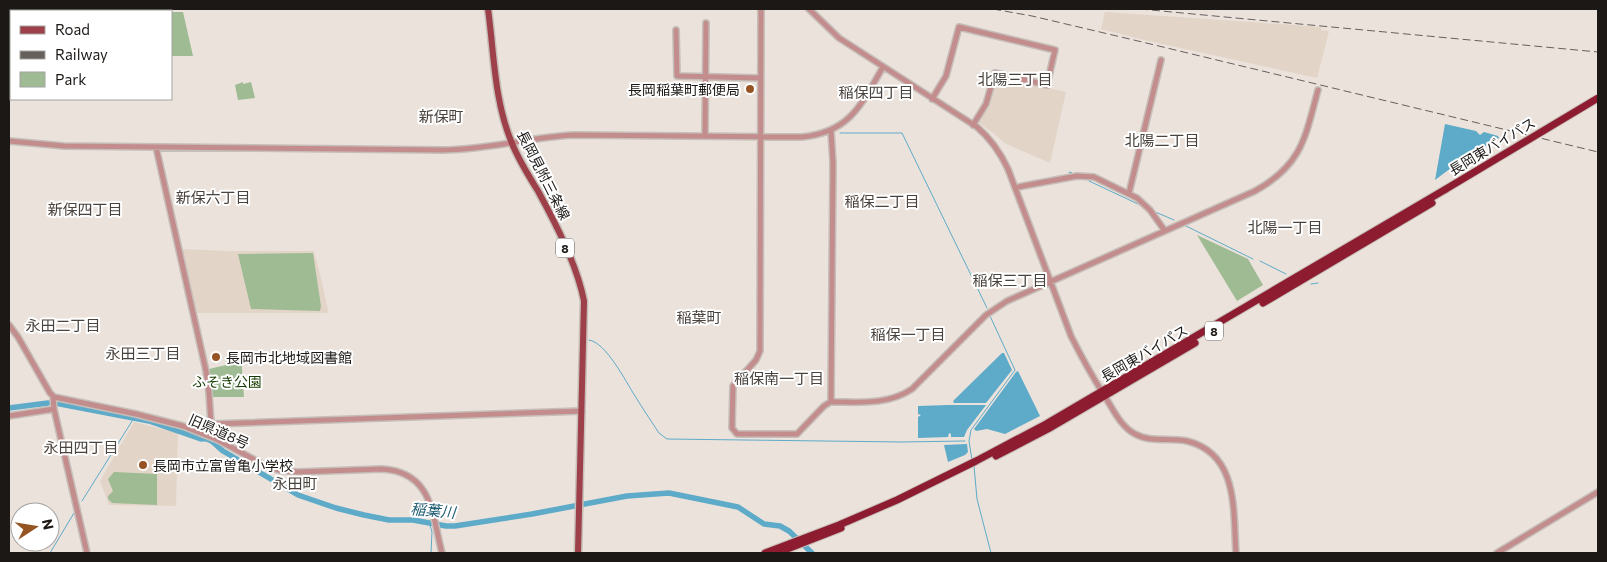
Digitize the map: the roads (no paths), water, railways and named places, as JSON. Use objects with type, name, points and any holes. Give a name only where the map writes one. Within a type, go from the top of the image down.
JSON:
[{"type":"highway","name":"長岡東バイパス","points":[[1448,190],[1598,98]]},
{"type":"highway","name":"長岡東バイパス","points":[[778,550],[888,504],[1048,429],[1448,190],[1598,103]]},
{"type":"highway","name":"長岡東バイパス","points":[[765,553],[788,549],[831,533],[903,501],[973,465]]},
{"type":"main road","name":"長岡見附三条線","points":[[488,9],[504,123],[522,166],[556,226],[582,293],[584,311],[578,553]]},
{"type":"street","points":[[761,9],[760,351],[756,360],[733,386],[732,428],[737,434],[798,434],[824,406],[832,401],[875,402],[891,399],[906,393],[921,381],[986,315],[1007,301],[1255,191],[1269,183],[1282,173],[1302,146],[1318,90]]},
{"type":"street","points":[[809,9],[839,38],[972,124],[987,136],[999,151],[1077,348],[1104,394],[1121,422],[1135,434],[1152,439],[1188,441],[1202,448],[1216,459],[1223,468],[1231,486],[1236,553]]},
{"type":"street","points":[[705,135],[706,23]]},
{"type":"street","points":[[932,99],[946,76],[959,27],[1055,50],[1047,84],[995,73],[986,104],[972,124]]},
{"type":"street","points":[[676,30],[676,75],[679,77],[760,78]]},
{"type":"street","points":[[1129,193],[1161,60]]},
{"type":"street","points":[[9,142],[64,146],[450,150],[478,148],[543,137],[574,135],[812,136],[831,130],[846,120],[860,106],[883,67]]},
{"type":"street","points":[[831,130],[833,163],[832,401]]},
{"type":"street","points":[[156,147],[206,371],[211,424]]},
{"type":"street","points":[[1015,188],[1073,177],[1086,176],[1101,180],[1129,193],[1150,210],[1165,231]]},
{"type":"street","points":[[9,325],[53,396],[54,409],[87,553]]},
{"type":"street","name":"旧県道8号","points":[[53,396],[152,418],[198,432],[278,470],[297,472],[382,470],[405,474],[417,482],[431,504],[442,553]]},
{"type":"street","points":[[9,416],[54,409]]},
{"type":"street","points":[[198,432],[203,425],[211,424],[582,411]]},
{"type":"street","points":[[1497,553],[1598,492]]},
{"type":"water","points":[[1445,124],[1476,131],[1480,135],[1484,132],[1499,138],[1459,162],[1435,180]]},
{"type":"water","points":[[1004,353],[1012,370],[986,403],[954,403],[953,401]]},
{"type":"water","points":[[1018,371],[1040,416],[1005,434],[987,429],[976,431],[974,429]]},
{"type":"water","points":[[986,405],[964,437],[951,437],[949,433],[948,437],[918,438],[918,417],[921,415],[918,414],[918,406]]},
{"type":"water","points":[[967,444],[968,452],[965,455],[948,462],[944,445]]},
{"type":"waterway","points":[[840,133],[902,133],[987,308]]},
{"type":"waterway","points":[[1089,181],[1140,205]]},
{"type":"waterway","points":[[1153,211],[1174,220]]},
{"type":"waterway","points":[[1186,226],[1253,259]]},
{"type":"waterway","points":[[1260,261],[1286,274]]},
{"type":"waterway","points":[[1311,284],[1318,283]]},
{"type":"waterway","points":[[972,460],[969,441],[971,430],[1015,370],[990,316]]},
{"type":"waterway","points":[[589,340],[595,342],[609,355],[659,433],[667,439],[965,441]]},
{"type":"waterway","name":"稲葉川","points":[[9,408],[48,403]]},
{"type":"waterway","name":"稲葉川","points":[[55,403],[149,421],[201,439],[208,439],[223,451],[298,495],[336,508],[389,520],[413,520],[455,526],[627,496],[669,493],[738,507],[764,524],[780,526],[789,531],[812,553]]},
{"type":"waterway","points":[[82,501],[134,418]]},
{"type":"waterway","points":[[974,466],[977,499],[991,553]]},
{"type":"waterway","points":[[50,553],[74,513]]},
{"type":"waterway","points":[[429,522],[432,532],[431,553]]},
{"type":"railway","points":[[993,9],[1032,16],[1138,41],[1598,152]]},
{"type":"railway","points":[[1140,9],[1598,52]]},
{"type":"place","name":"長岡稲葉町郵便局","points":[[750,89]]},
{"type":"place","name":"長岡市北地域図書館","points":[[216,357]]},
{"type":"place","name":"長岡市立富曽亀小学校","points":[[143,465]]},
{"type":"district","name":"北陽三丁目","points":[[1015,79]]},
{"type":"district","name":"稲保四丁目","points":[[876,92]]},
{"type":"district","name":"新保町","points":[[441,116]]},
{"type":"district","name":"北陽二丁目","points":[[1162,140]]},
{"type":"district","name":"新保六丁目","points":[[213,197]]},
{"type":"district","name":"稲保二丁目","points":[[882,201]]},
{"type":"district","name":"新保四丁目","points":[[85,209]]},
{"type":"district","name":"北陽一丁目","points":[[1285,227]]},
{"type":"district","name":"稲保三丁目","points":[[1010,280]]},
{"type":"district","name":"稲葉町","points":[[699,317]]},
{"type":"district","name":"永田二丁目","points":[[63,325]]},
{"type":"district","name":"稲保一丁目","points":[[908,334]]},
{"type":"district","name":"永田三丁目","points":[[143,353]]},
{"type":"district","name":"稲保南一丁目","points":[[779,378]]},
{"type":"district","name":"永田四丁目","points":[[81,447]]},
{"type":"district","name":"永田町","points":[[295,483]]},
{"type":"park label","name":"ふそき公園","points":[[227,381]]}]
